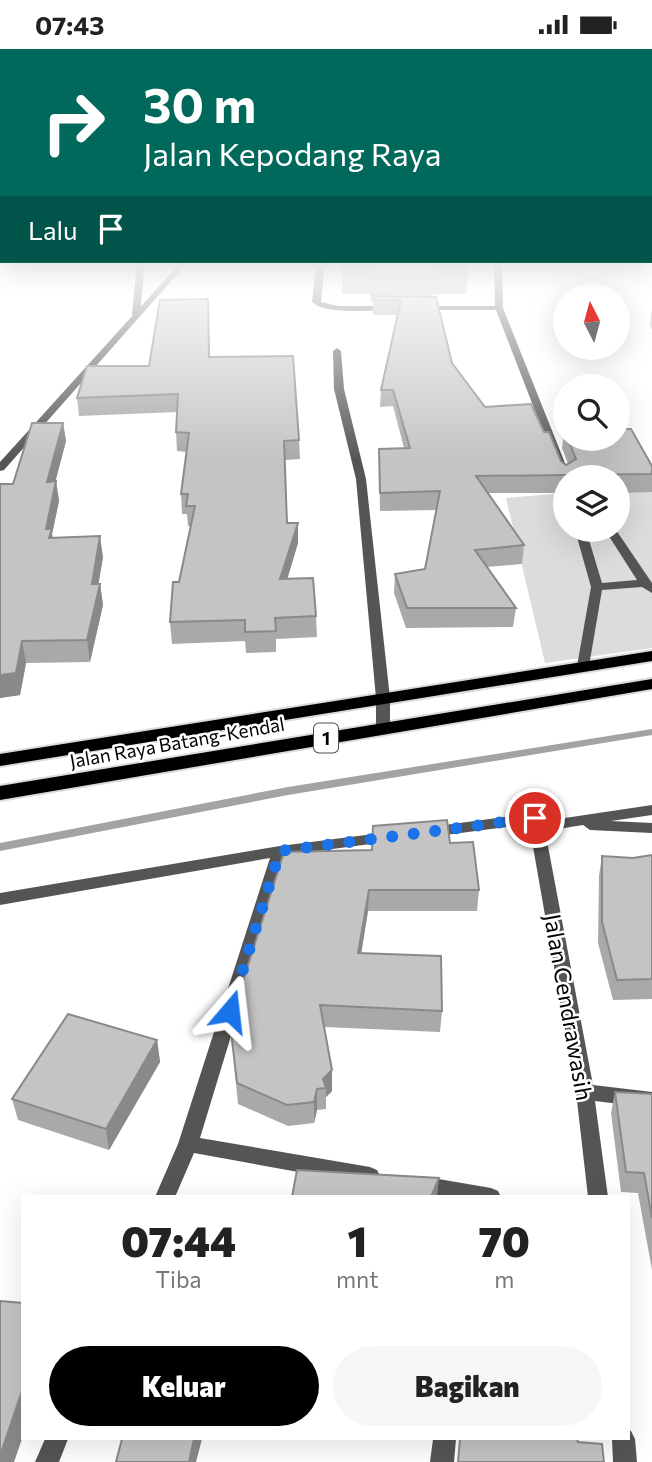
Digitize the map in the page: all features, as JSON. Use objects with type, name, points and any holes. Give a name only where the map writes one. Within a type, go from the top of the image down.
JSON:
[{"type":"highway","name":"Jalan Raya Batang-Kendal","points":[[0,760],[652,656]]},
{"type":"highway","name":"Jalan Raya Batang-Kendal","points":[[0,793],[652,684]]},
{"type":"street","points":[[0,468],[124,328]]},
{"type":"street","points":[[507,328],[561,465]]},
{"type":"street","points":[[337,351],[340,389],[361,479],[383,698],[383,729]]},
{"type":"street","points":[[583,666],[597,587],[584,542]]},
{"type":"street","points":[[618,542],[649,586]]},
{"type":"street","points":[[597,587],[649,586]]},
{"type":"street","points":[[558,824],[652,810]]},
{"type":"street","points":[[0,899],[280,851],[535,818],[558,824],[652,828]]},
{"type":"street","name":"Jalan Cendrawasih","points":[[535,818],[585,1092],[598,1195]]},
{"type":"street","points":[[166,1195],[188,1144],[280,851]]},
{"type":"street","points":[[585,1092],[652,1100]]},
{"type":"street","points":[[188,1144],[471,1195]]},
{"type":"street","points":[[47,1462],[57,1440]]},
{"type":"street","points":[[442,1462],[445,1440]]},
{"type":"street","points":[[623,1440],[625,1462]]},
{"type":"shaded area","points":[[652,487],[652,648],[545,663],[506,498],[553,494],[553,542],[630,542],[630,489]]},
{"type":"building","points":[[155,328],[208,328],[209,357],[293,356],[299,440],[284,441],[287,523],[298,523],[280,579],[313,578],[316,616],[275,618],[276,631],[245,632],[245,620],[170,622],[173,582],[179,582],[195,506],[186,506],[188,494],[181,494],[189,433],[176,432],[178,394],[77,398],[87,366],[149,366]]},
{"type":"building","points":[[395,328],[444,328],[452,363],[485,407],[531,404],[544,432],[549,432],[553,451],[557,451],[566,465],[553,465],[553,475],[476,476],[524,545],[475,550],[516,608],[407,608],[395,574],[425,569],[440,491],[380,493],[379,449],[410,448],[393,390],[381,390]]},
{"type":"building","points":[[32,423],[63,423],[47,482],[56,481],[46,529],[52,529],[49,538],[100,536],[92,584],[100,584],[87,640],[22,641],[16,673],[0,675],[0,484],[13,484]]},
{"type":"building","points":[[631,429],[652,466],[652,474],[630,474],[630,465],[566,465],[576,459],[573,451],[630,451]]},
{"type":"building","points":[[447,820],[450,843],[473,842],[479,890],[369,890],[358,953],[441,956],[442,1011],[320,1005],[332,1070],[323,1079],[326,1088],[317,1089],[314,1102],[287,1105],[237,1083],[230,1022],[284,852],[372,850],[373,826]]},
{"type":"building","points":[[652,855],[652,979],[617,980],[602,922],[602,856],[633,858]]},
{"type":"building","points":[[68,1014],[157,1040],[106,1129],[12,1099]]},
{"type":"building","points":[[615,1092],[652,1094],[652,1218],[644,1173],[626,1172]]},
{"type":"building","points":[[297,1170],[439,1178],[432,1195],[292,1195]]},
{"type":"building","points":[[0,1301],[21,1303],[21,1394],[0,1456]]},
{"type":"building","points":[[122,1440],[194,1440],[189,1462],[116,1462]]},
{"type":"building","points":[[460,1440],[577,1440],[602,1444],[604,1462],[458,1462]]},
{"type":"waterway","points":[[0,847],[288,791],[652,732]]},
{"type":"route","points":[[230,1011],[280,851],[535,818]]}]
